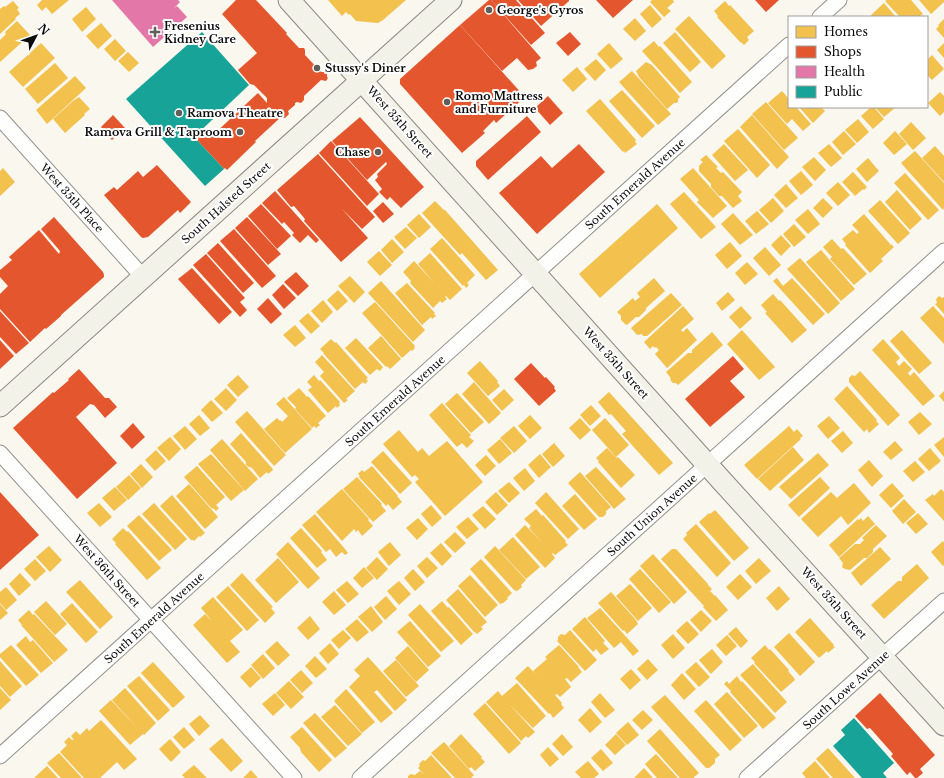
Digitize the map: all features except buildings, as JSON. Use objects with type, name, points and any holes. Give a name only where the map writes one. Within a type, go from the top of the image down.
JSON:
[{"type":"main road","name":"West 35th Street","points":[[289,0],[944,725]]},
{"type":"main road","name":"South Halsted Street","points":[[0,406],[451,0]]},
{"type":"street","points":[[821,16],[839,0]]},
{"type":"street","name":"South Emerald Avenue","points":[[0,756],[788,46]]},
{"type":"street","name":"West 35th Place","points":[[0,118],[143,278]]},
{"type":"street","name":"South Union Avenue","points":[[360,778],[944,251]]},
{"type":"street","name":"West 36th Street","points":[[0,453],[294,778]]},
{"type":"street","name":"South Lowe Avenue","points":[[747,778],[944,601]]},
{"type":"place","name":"George's Gyros","points":[[489,10]]},
{"type":"place","name":"Fresenius Kidney Care","points":[[155,32]]},
{"type":"place","name":"Stussy's Diner","points":[[317,68]]},
{"type":"place","name":"Romo Mattress and Furniture","points":[[447,102]]},
{"type":"place","name":"Ramova Theatre","points":[[179,113]]},
{"type":"place","name":"Ramova Grill & Taproom","points":[[240,132]]},
{"type":"place","name":"Chase","points":[[378,152]]}]
